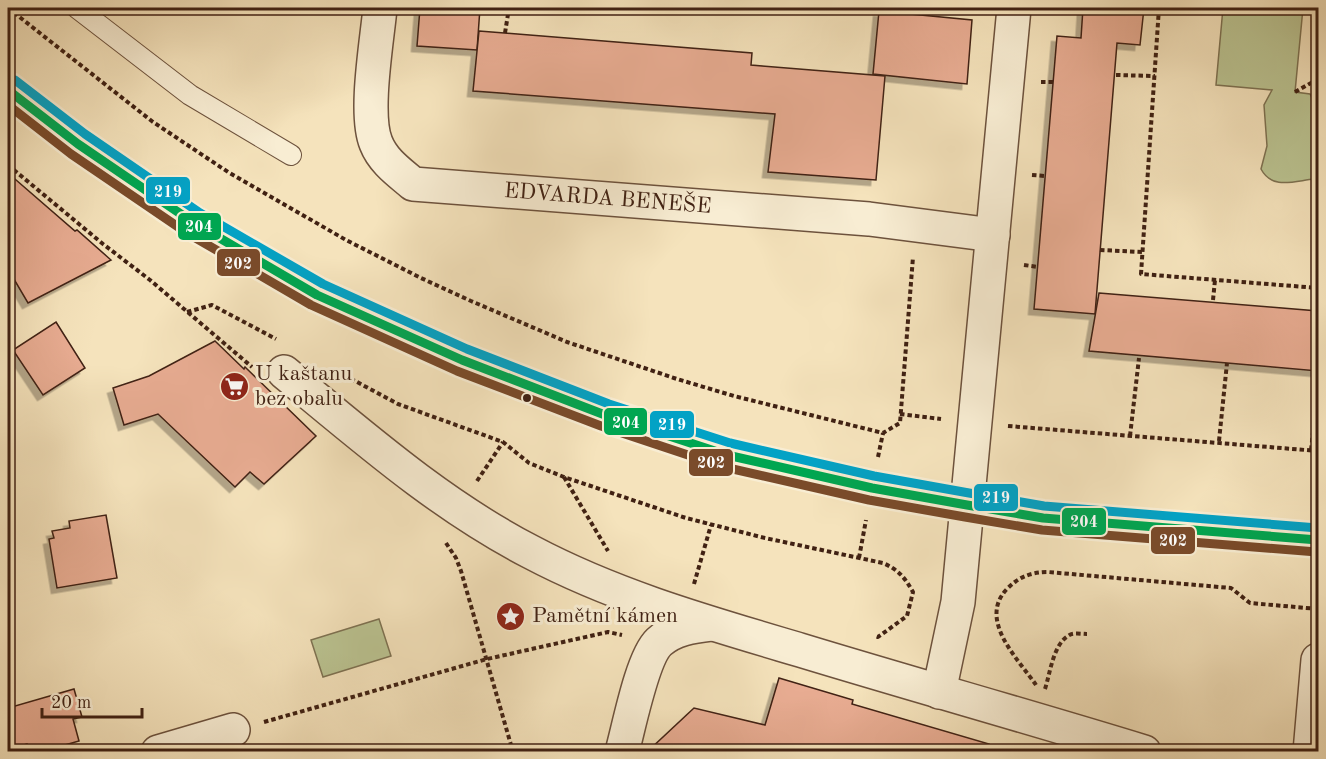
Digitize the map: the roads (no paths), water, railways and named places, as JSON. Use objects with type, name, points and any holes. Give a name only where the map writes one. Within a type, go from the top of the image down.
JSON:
[{"type":"main road","points":[[8,90],[78,144],[194,224],[316,295],[411,338],[605,415],[727,455],[873,488],[967,505],[1042,518],[1318,540]]},
{"type":"street","name":"EDVARDA BENEŠE","points":[[380,8],[370,122],[376,144],[390,165],[413,184],[869,219],[993,236]]},
{"type":"street","points":[[939,692],[958,602],[1014,8]]},
{"type":"street","points":[[285,358],[409,474],[459,509],[531,553],[584,578],[711,624],[939,692],[1088,743],[1144,752]]},
{"type":"street","points":[[622,752],[648,662],[658,643],[690,626],[711,624]]},
{"type":"street","points":[[1310,752],[1318,660]]},
{"type":"street","points":[[158,752],[233,730]]},
{"type":"lane","points":[[77,8],[190,95],[291,155]]},
{"type":"place","name":"U kaštanu bez obalu","points":[[234,387]]},
{"type":"place","name":"Pamětní kámen","points":[[511,616]]}]
